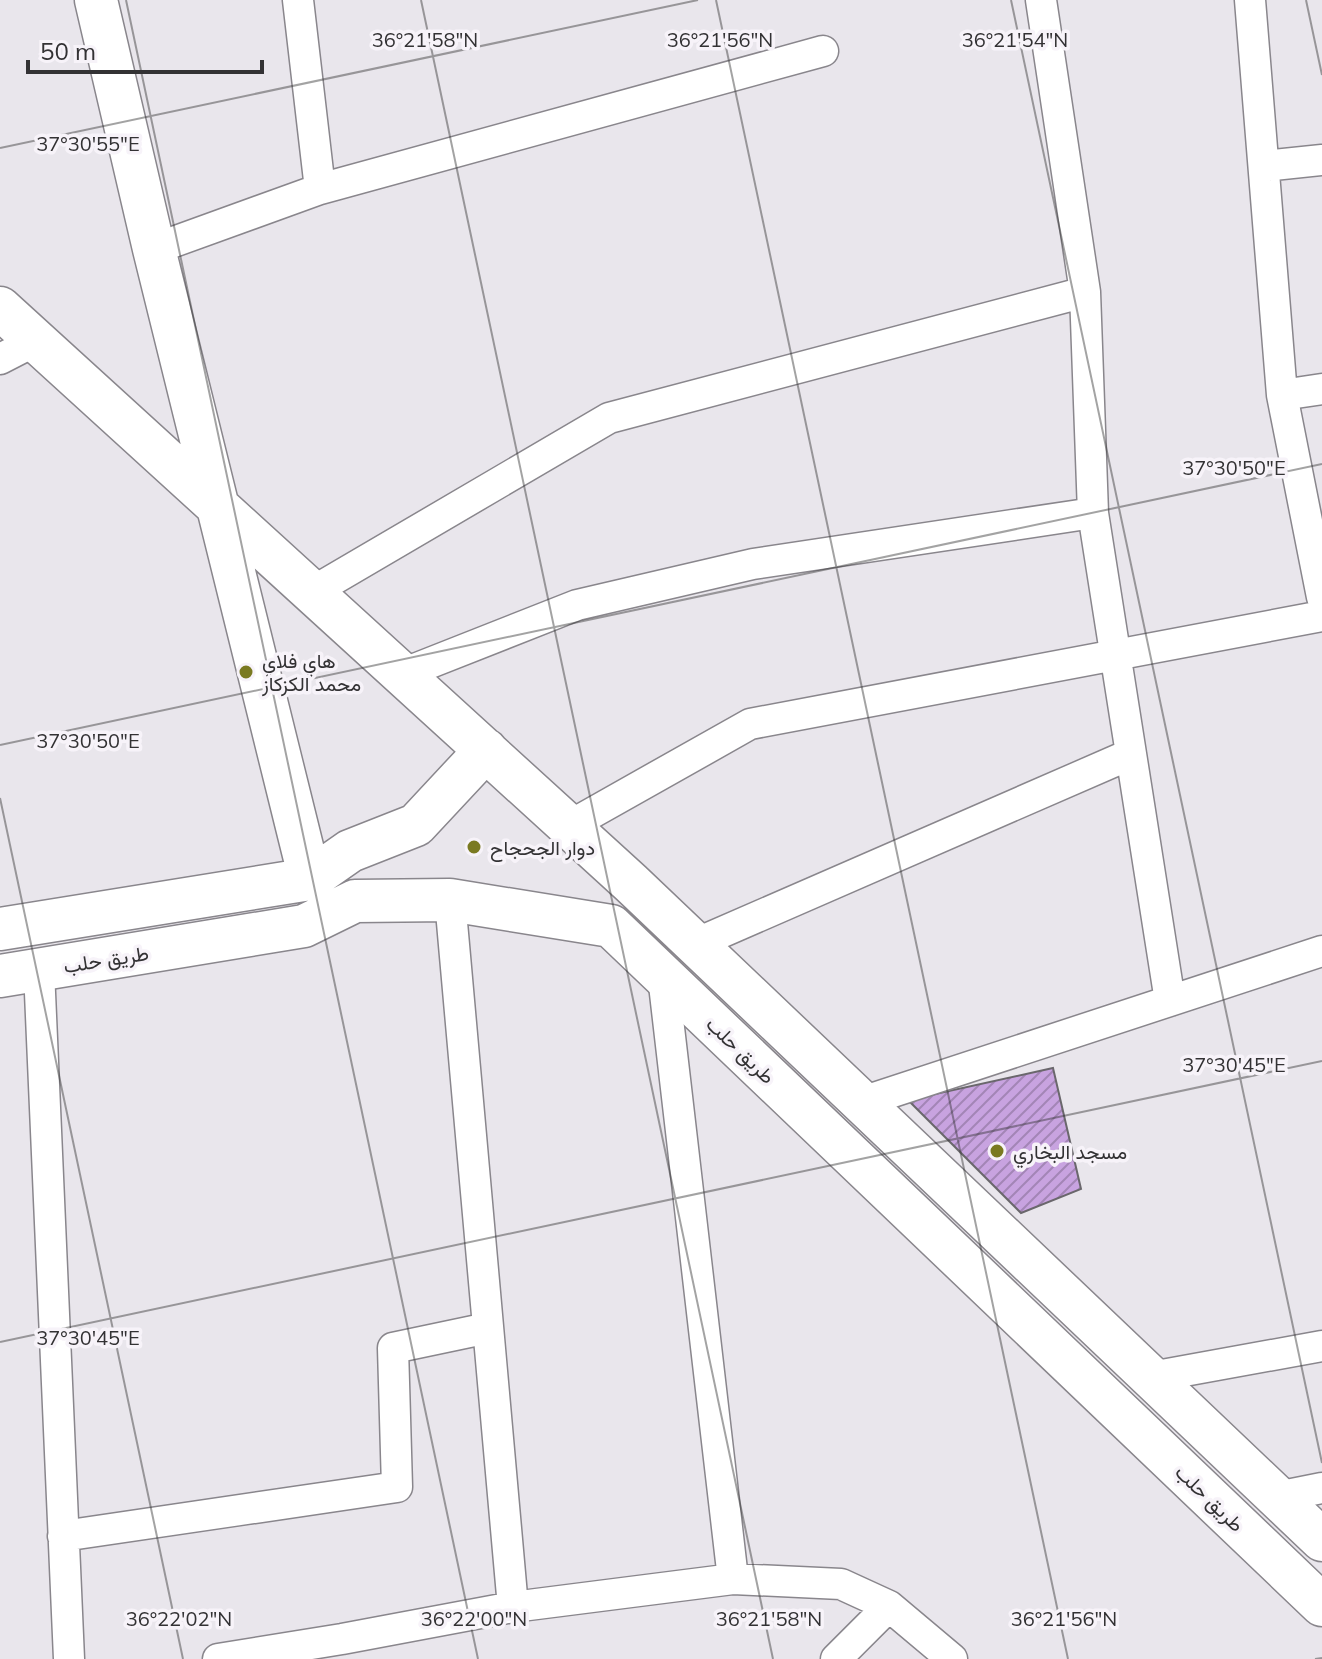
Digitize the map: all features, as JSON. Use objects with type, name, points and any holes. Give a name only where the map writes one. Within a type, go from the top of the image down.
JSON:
[{"type":"main road","points":[[96,0],[154,249],[310,879]]},
{"type":"main road","points":[[0,308],[18,350],[220,509],[486,750],[631,883],[1322,1540]]},
{"type":"main road","points":[[0,929],[310,879],[350,851],[416,825],[486,750]]},
{"type":"main road","points":[[350,851],[355,901]]},
{"type":"main road","points":[[611,926],[631,883]]},
{"type":"main road","name":"طريق حلب","points":[[19,973],[304,926],[355,901],[450,900],[611,926],[1322,1605]]},
{"type":"street","points":[[298,0],[320,189]]},
{"type":"street","points":[[1041,0],[1085,292],[1093,513],[1170,1001]]},
{"type":"street","points":[[1250,0],[1282,395],[1322,597]]},
{"type":"street","points":[[154,249],[320,189],[823,51]]},
{"type":"street","points":[[1264,166],[1322,160]]},
{"type":"street","points":[[312,592],[609,418],[1085,292]]},
{"type":"street","points":[[1282,395],[1322,389]]},
{"type":"street","points":[[402,674],[592,601],[753,564],[1093,513]]},
{"type":"street","points":[[569,826],[750,724],[1322,616]]},
{"type":"street","points":[[695,944],[1131,754]]},
{"type":"street","points":[[450,900],[513,1607]]},
{"type":"street","points":[[862,1102],[1322,951]]},
{"type":"street","points":[[19,973],[63,1536],[69,1659]]},
{"type":"street","points":[[663,976],[733,1579]]},
{"type":"street","points":[[63,1536],[397,1487],[393,1348],[488,1328]]},
{"type":"street","points":[[1151,1377],[1322,1346]]},
{"type":"street","points":[[1277,1497],[1322,1488]]},
{"type":"street","points":[[218,1659],[513,1607],[733,1579],[841,1584],[889,1606],[952,1659]]},
{"type":"street","points":[[836,1659],[889,1606]]},
{"type":"street","points":[[342,1639],[378,1659]]},
{"type":"building","points":[[1053,1068],[1081,1189],[1021,1213],[908,1100]]},
{"type":"place","name":"هاي فلاي محمد الكزكاز","points":[[246,672]]},
{"type":"place","name":"دوار الجحجاح","points":[[474,847]]},
{"type":"place","name":"مسجد البخاري","points":[[997,1151]]}]
